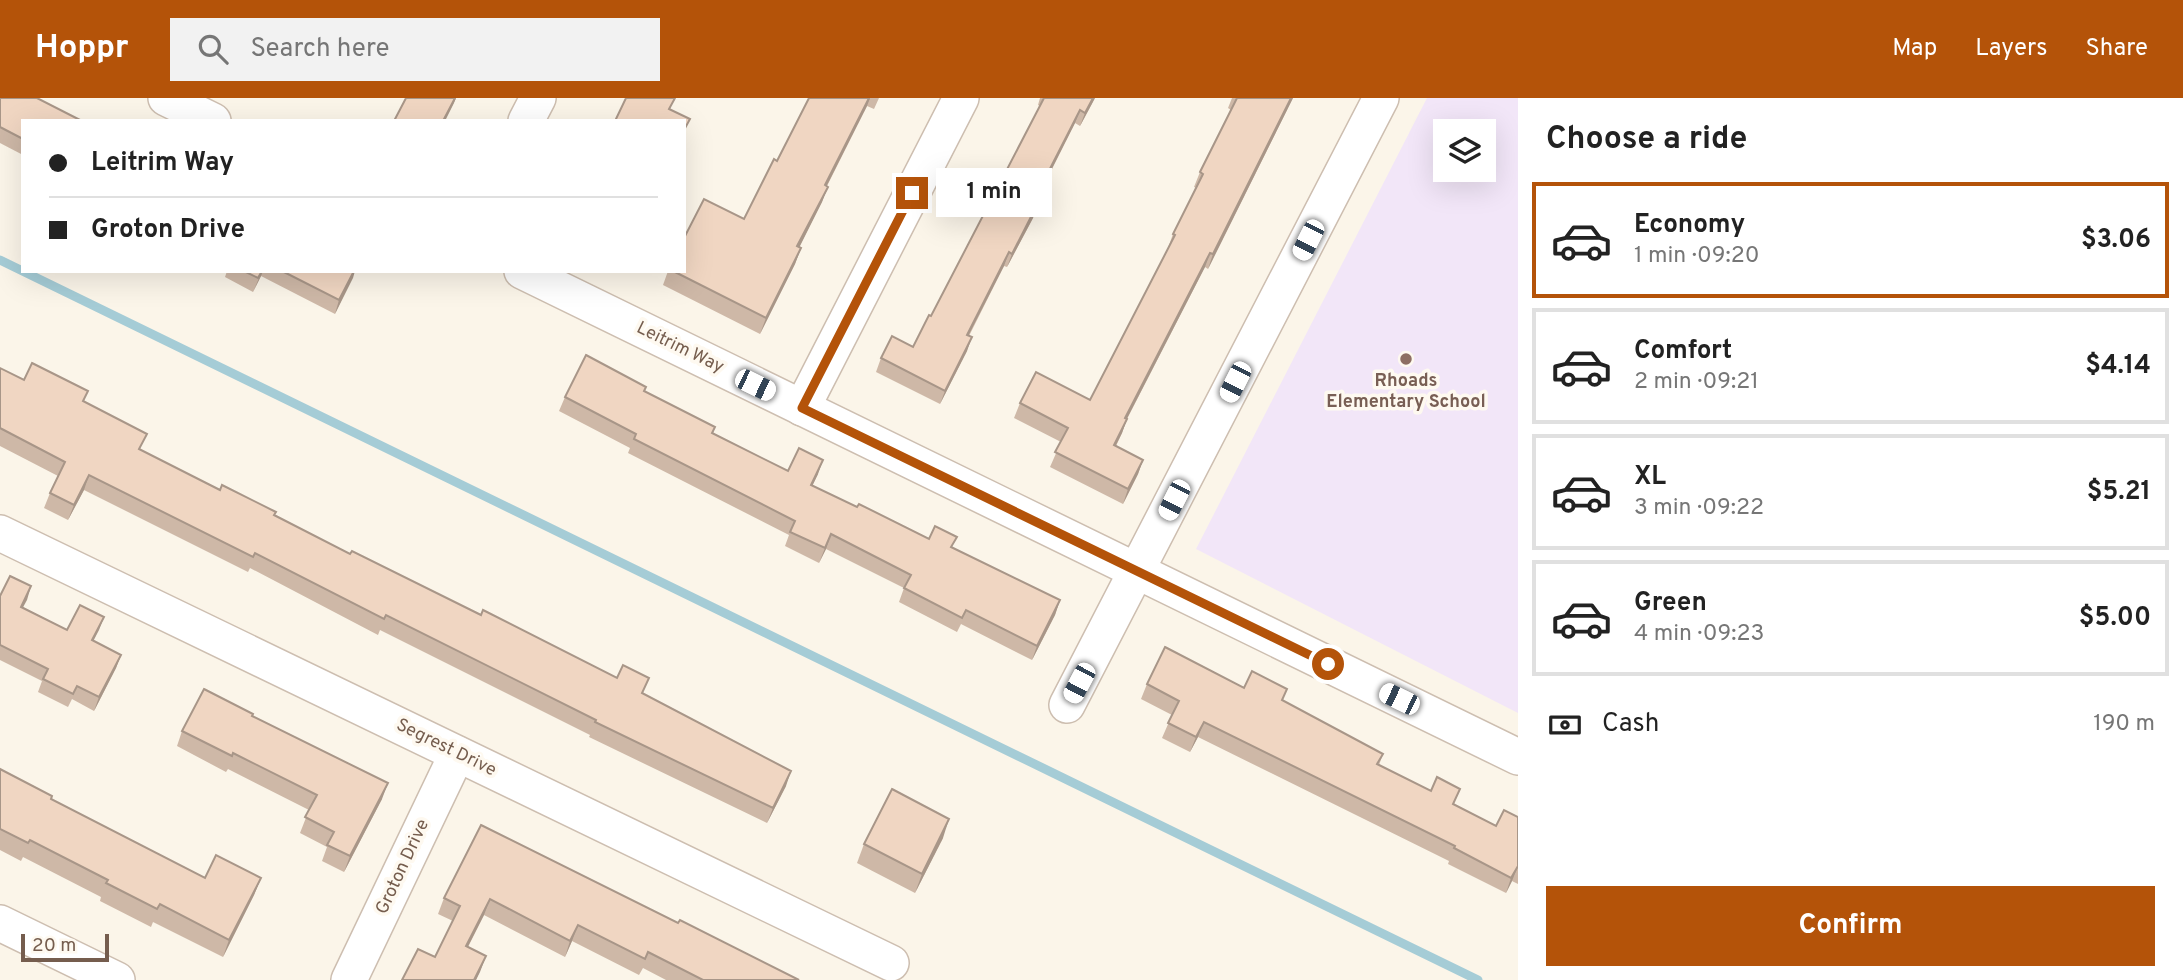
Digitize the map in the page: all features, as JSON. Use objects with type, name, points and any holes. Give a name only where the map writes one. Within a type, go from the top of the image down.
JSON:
[{"type":"street","points":[[166,98],[209,119]]},
{"type":"street","points":[[527,119],[538,98]]},
{"type":"street","points":[[802,408],[961,98]]},
{"type":"street","points":[[1067,705],[1381,98]]},
{"type":"street","name":"Leitrim Way","points":[[526,273],[1518,757]]},
{"type":"street","name":"Segrest Drive","points":[[0,533],[891,963]]},
{"type":"street","name":"Groton Drive","points":[[349,980],[457,754]]},
{"type":"street","points":[[0,923],[117,980]]},
{"type":"shaded area","name":"Rhoads Elementary School","points":[[1427,98],[1518,98],[1518,713],[1196,549]]},
{"type":"building","points":[[0,98],[37,98],[78,119],[21,119],[21,138],[0,127]]},
{"type":"building","points":[[406,98],[455,98],[444,119],[395,119]]},
{"type":"building","points":[[626,98],[675,98],[669,109],[690,119],[686,126],[686,119],[616,119]]},
{"type":"building","points":[[809,98],[869,98],[825,185],[828,187],[797,246],[801,248],[766,318],[677,273],[686,273],[686,234],[704,199],[744,219],[774,159],[777,161]]},
{"type":"building","points":[[1044,98],[1093,98],[1085,113],[1080,110],[1033,202],[1037,205],[1012,254],[1009,252],[967,335],[972,337],[945,391],[881,358],[892,336],[913,347]]},
{"type":"building","points":[[1237,98],[1291,98],[1213,254],[1210,253],[1125,418],[1127,419],[1114,445],[1143,460],[1128,489],[1055,452],[1068,428],[1020,403],[1036,372],[1090,400],[1175,235],[1173,234],[1203,174],[1200,172]]},
{"type":"building","points":[[248,273],[261,273],[258,278]]},
{"type":"building","points":[[286,273],[353,273],[339,300]]},
{"type":"building","points":[[586,355],[646,387],[644,391],[715,427],[712,433],[788,471],[799,448],[823,460],[811,485],[857,507],[859,504],[929,539],[935,526],[957,537],[951,547],[1060,600],[1037,646],[966,610],[962,618],[904,588],[911,575],[831,534],[825,548],[790,532],[795,521],[634,439],[636,434],[565,397]]},
{"type":"building","points":[[32,363],[88,391],[83,401],[147,434],[139,449],[220,490],[222,485],[350,554],[352,551],[481,615],[483,610],[617,678],[623,665],[649,678],[642,693],[791,771],[773,808],[595,722],[596,720],[386,615],[384,619],[255,553],[253,557],[89,475],[74,505],[50,493],[65,462],[0,428],[0,368],[24,380]]},
{"type":"building","points":[[10,576],[31,586],[21,607],[67,630],[80,605],[104,617],[92,640],[121,655],[99,697],[77,686],[73,694],[43,679],[48,669],[0,645],[0,596]]},
{"type":"building","points":[[1165,647],[1244,688],[1252,671],[1287,689],[1282,700],[1383,754],[1377,764],[1431,791],[1437,777],[1460,789],[1453,804],[1496,826],[1504,810],[1518,817],[1518,866],[1511,878],[1454,848],[1455,846],[1204,722],[1196,737],[1168,723],[1179,701],[1147,684]]},
{"type":"building","points":[[204,689],[253,714],[252,716],[388,783],[350,856],[327,845],[334,832],[305,817],[317,795],[182,731]]},
{"type":"building","points":[[0,769],[52,796],[51,799],[205,878],[216,855],[261,878],[229,940],[160,904],[157,909],[30,840],[28,843],[0,829]]},
{"type":"building","points":[[892,789],[949,819],[922,874],[864,844]]},
{"type":"building","points":[[481,825],[799,980],[703,980],[648,952],[645,959],[578,925],[570,941],[490,899],[466,946],[486,956],[474,980],[402,980],[418,949],[435,957],[460,906],[444,898]]},
{"type":"waterway","points":[[0,260],[21,270]]},
{"type":"waterway","points":[[27,273],[1478,980]]},
{"type":"place","name":"Rhoads Elementary School","points":[[1406,359]]},
{"type":"route","points":[[912,193],[802,408],[1328,664]]}]
